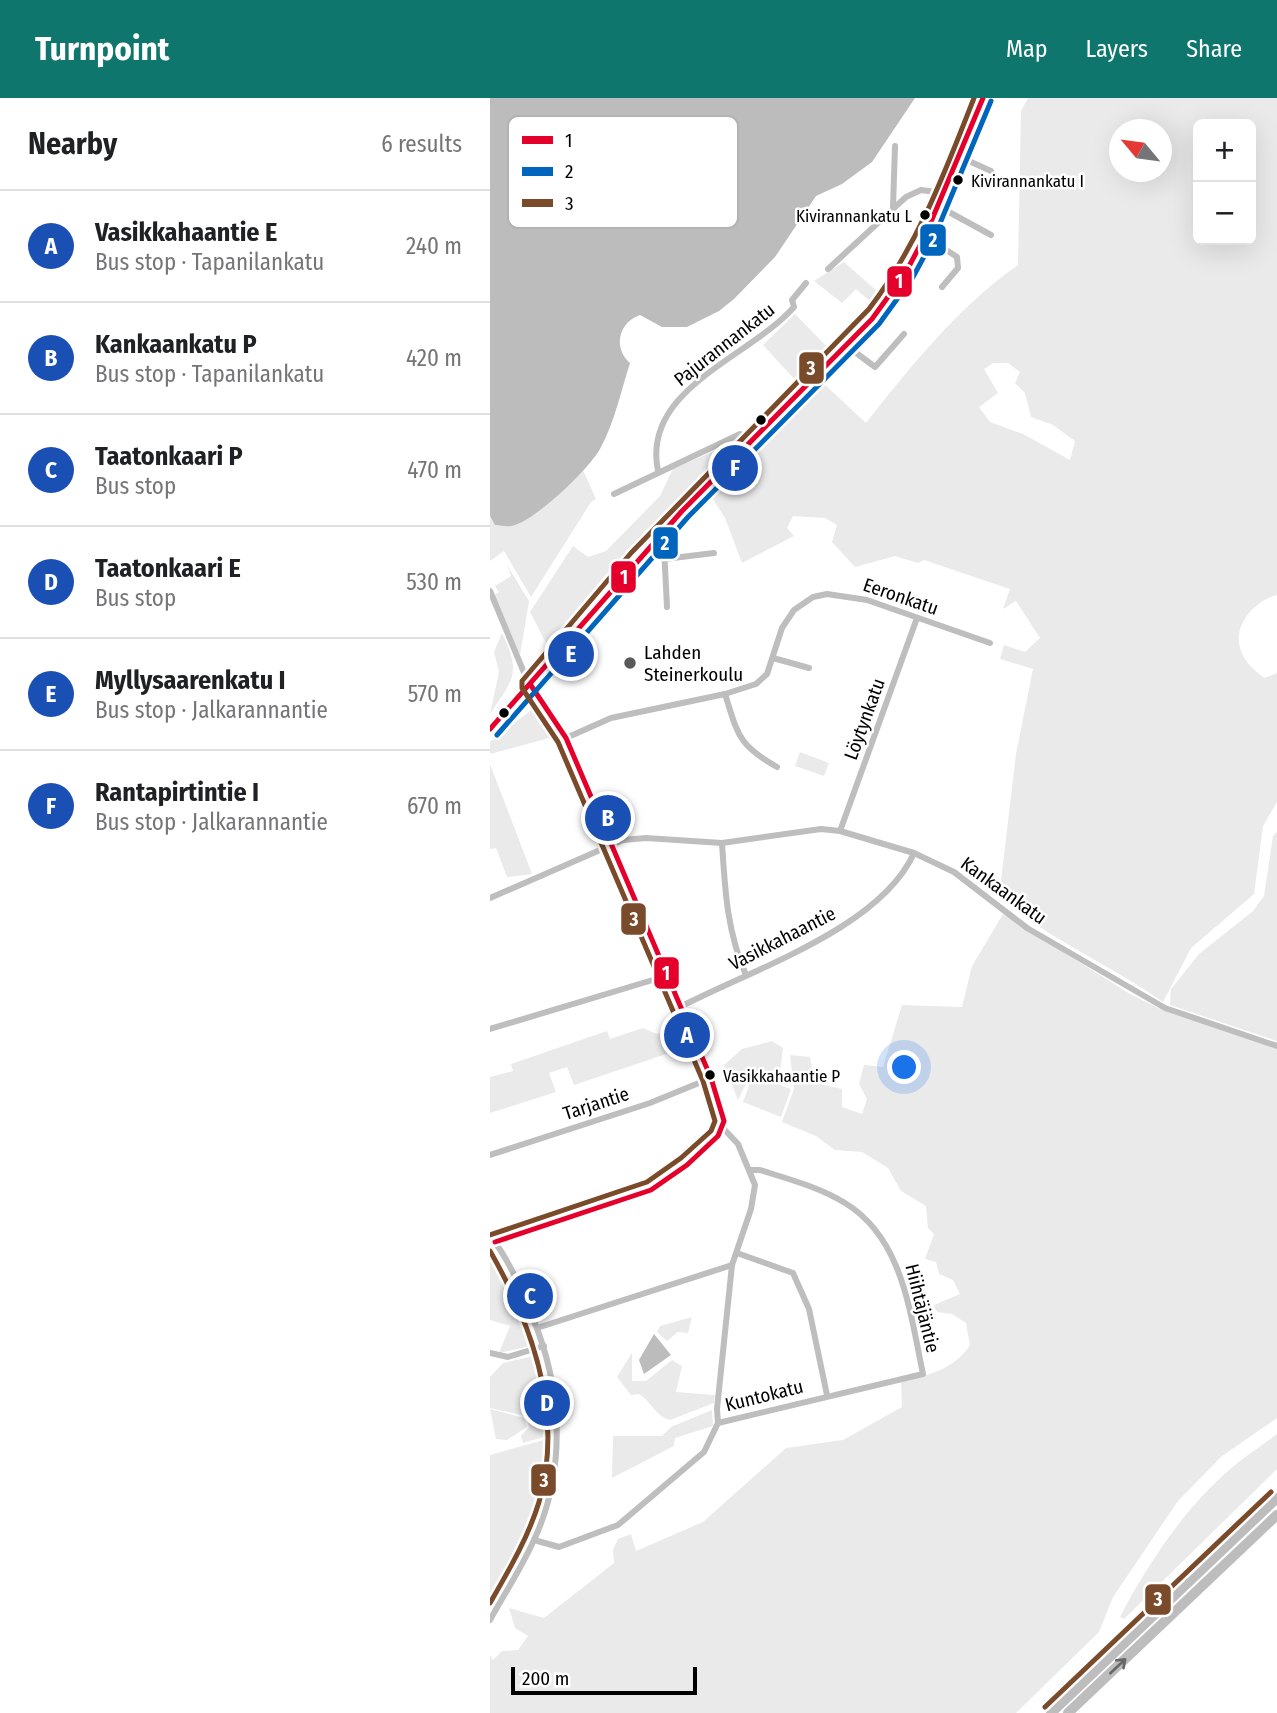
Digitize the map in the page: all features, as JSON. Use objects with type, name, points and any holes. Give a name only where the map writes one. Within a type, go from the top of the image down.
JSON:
[{"type":"main road","points":[[490,729],[564,641],[661,535],[847,346],[891,293],[925,236],[983,98]]},
{"type":"main road","points":[[1051,1713],[1277,1498]]},
{"type":"main road","points":[[1068,1713],[1277,1515]]},
{"type":"street","points":[[893,207],[895,146]]},
{"type":"street","points":[[960,157],[991,171]]},
{"type":"street","points":[[828,269],[893,207],[921,190],[944,193]]},
{"type":"street","points":[[938,206],[991,235]]},
{"type":"street","points":[[925,236],[957,257],[958,268],[942,287]]},
{"type":"street","name":"Pajurannankatu","points":[[658,471],[654,451],[660,429],[681,395],[769,331],[794,307],[792,300],[806,283]]},
{"type":"street","points":[[847,346],[875,367],[904,334]]},
{"type":"street","points":[[614,494],[740,434],[752,440]]},
{"type":"street","points":[[661,535],[667,607]]},
{"type":"street","points":[[665,559],[714,553]]},
{"type":"street","points":[[490,591],[530,684],[566,738],[722,1109],[722,1127],[718,1136],[687,1165],[651,1190],[495,1242]]},
{"type":"street","name":"Eeronkatu","points":[[566,738],[611,718],[725,694],[756,684],[767,674],[782,628],[794,610],[813,597],[847,595],[990,643]]},
{"type":"street","name":"Löytynkatu","points":[[840,831],[918,618]]},
{"type":"street","points":[[773,658],[809,668]]},
{"type":"street","points":[[725,694],[739,735],[748,750],[777,767]]},
{"type":"street","name":"Kankaankatu","points":[[490,898],[612,845],[646,838],[722,844],[821,829],[840,831],[914,853],[954,872],[1027,928],[1165,1008],[1277,1046]]},
{"type":"street","points":[[722,844],[727,912],[732,939],[746,975]]},
{"type":"street","name":"Vasikkahaantie","points":[[680,1007],[842,927],[898,878],[914,853]]},
{"type":"street","points":[[490,1029],[666,976]]},
{"type":"street","name":"Tarjantie","points":[[490,1155],[650,1102],[711,1078]]},
{"type":"street","points":[[718,1423],[717,1409],[732,1265],[755,1195],[754,1178],[731,1133],[722,1127]]},
{"type":"street","name":"Hiihtäjäntie","points":[[750,1170],[760,1170],[816,1189],[846,1203],[873,1226],[892,1256],[904,1286],[923,1374]]},
{"type":"street","points":[[490,1236],[544,1346],[553,1377],[556,1433],[551,1488],[534,1540],[490,1620]]},
{"type":"street","points":[[737,1253],[793,1273],[809,1309],[827,1395]]},
{"type":"street","points":[[537,1328],[732,1265]]},
{"type":"street","points":[[490,1353],[508,1357],[544,1346]]},
{"type":"street","name":"Kuntokatu","points":[[534,1540],[559,1547],[618,1525],[704,1452],[718,1423],[923,1374]]},
{"type":"shaded area","points":[[490,98],[915,98],[872,162],[842,184],[816,196],[775,257],[719,311],[687,327],[662,327],[640,315],[627,324],[620,336],[620,343],[621,350],[630,363],[613,418],[594,458],[546,506],[521,523],[495,525],[490,516]]},
{"type":"shaded area","points":[[1028,98],[1277,98],[1277,595],[1263,601],[1250,612],[1241,627],[1239,643],[1245,659],[1264,678],[1277,673],[1277,802],[1263,826],[1254,894],[1191,948],[1163,1002],[1058,939],[999,897],[1016,754],[1033,669],[1000,659],[1004,645],[1025,652],[1040,638],[1016,601],[1003,609],[1010,589],[924,560],[918,563],[895,556],[855,567],[832,542],[837,525],[825,518],[793,516],[787,528],[794,536],[742,563],[725,518],[711,496],[823,383],[866,423],[955,318],[1018,265],[1021,111]],"holes":[[[993,363],[1008,363],[1020,372],[1015,383],[1025,393],[1031,417],[1053,425],[1075,441],[1070,460],[1023,434],[990,422],[979,407],[998,393],[984,369]]]},
{"type":"shaded area","points":[[844,262],[880,294],[873,304],[856,289],[842,303],[814,281]]},
{"type":"shaded area","points":[[795,314],[830,350],[798,383],[763,345]]},
{"type":"shaded area","points":[[737,441],[739,443],[547,645],[530,612],[573,546],[588,557],[606,551],[660,496],[673,469]]},
{"type":"shaded area","points":[[583,470],[596,499],[591,502],[531,597],[504,551],[490,561],[490,516],[495,525],[521,521],[544,507]]},
{"type":"shaded area","points":[[507,565],[529,601],[520,655],[494,595],[499,592],[495,586],[511,576]]},
{"type":"shaded area","points":[[502,633],[512,658],[512,676],[490,714],[499,672],[494,652]]},
{"type":"shaded area","points":[[534,708],[553,732],[553,737],[490,754],[490,742]]},
{"type":"shaded area","points":[[800,752],[829,763],[824,776],[795,766]]},
{"type":"shaded area","points":[[490,764],[532,874],[507,877],[496,848],[490,849]]},
{"type":"shaded area","points":[[1277,832],[1277,1041],[1170,1005],[1171,989],[1199,954],[1253,911],[1264,896],[1273,836]]},
{"type":"shaded area","points":[[1003,914],[1130,994],[1160,1009],[1277,1049],[1277,1418],[1222,1456],[1178,1501],[1113,1597],[1099,1632],[1016,1713],[490,1713],[490,1655],[493,1660],[502,1651],[518,1650],[528,1636],[515,1628],[509,1608],[544,1618],[614,1563],[613,1550],[618,1539],[631,1534],[636,1551],[703,1522],[786,1448],[843,1440],[902,1407],[901,1382],[948,1366],[970,1345],[966,1323],[952,1314],[937,1312],[934,1305],[960,1294],[953,1280],[939,1274],[936,1262],[925,1259],[934,1234],[928,1228],[926,1206],[901,1191],[888,1168],[862,1152],[835,1150],[816,1136],[782,1122],[794,1089],[790,1055],[810,1057],[815,1083],[842,1089],[842,1107],[862,1114],[867,1099],[859,1084],[864,1065],[883,1067],[902,1005],[962,1007],[972,966]]},
{"type":"shaded area","points":[[681,1025],[690,1046],[574,1085],[567,1067],[549,1073],[556,1092],[490,1113],[490,1077],[513,1071],[511,1064],[607,1031],[610,1039],[643,1028],[657,1034]]},
{"type":"shaded area","points":[[772,1041],[783,1048],[779,1080],[752,1072],[738,1100],[724,1065],[742,1049]]},
{"type":"shaded area","points":[[753,1075],[791,1089],[781,1117],[743,1102]]},
{"type":"shaded area","points":[[490,1252],[512,1287],[534,1345],[499,1353],[510,1326],[490,1320]]},
{"type":"shaded area","points":[[692,1317],[688,1333],[678,1332],[667,1341],[657,1332],[660,1326]]},
{"type":"shaded area","points":[[654,1334],[671,1355],[644,1374],[639,1360]]},
{"type":"shaded area","points":[[632,1353],[632,1381],[646,1381],[672,1360],[682,1366],[676,1392],[715,1395],[714,1403],[670,1420],[665,1418],[639,1394],[631,1395],[617,1377]]},
{"type":"shaded area","points":[[538,1355],[548,1436],[523,1443],[521,1436],[529,1427],[526,1416],[490,1408],[490,1377],[503,1363]]},
{"type":"shaded area","points":[[490,1409],[524,1418],[527,1427],[507,1440],[496,1439]]},
{"type":"shaded area","points":[[712,1410],[713,1426],[675,1438],[674,1446],[612,1478],[613,1436],[662,1436],[671,1427]]},
{"type":"shaded area","points":[[1277,1434],[1277,1469],[1124,1619],[1120,1617],[1154,1558],[1197,1502],[1229,1470]]},
{"type":"shaded area","points":[[547,1439],[550,1456],[543,1494],[490,1600],[490,1455]]},
{"type":"transit line","name":"3","points":[[490,1235],[647,1182],[681,1158],[711,1131],[715,1121],[703,1081],[558,742],[522,688],[522,681],[631,553],[869,309],[916,234],[974,98]]},
{"type":"transit line","name":"1","points":[[490,729],[682,511],[872,319],[906,272],[925,236],[983,98]]},
{"type":"transit line","name":"2","points":[[497,735],[688,517],[879,324],[913,277],[933,240],[991,101]]},
{"type":"transit line","name":"1","points":[[495,1242],[651,1190],[687,1165],[718,1136],[724,1121],[711,1078],[566,738],[530,684]]},
{"type":"transit line","name":"3","points":[[490,1251],[531,1340],[546,1404],[548,1437],[546,1469],[535,1515],[518,1554],[490,1603]]},
{"type":"transit line","name":"3","points":[[1045,1707],[1271,1492]]},
{"type":"place","name":"Kivirannankatu I","points":[[958,180]]},
{"type":"place","name":"Kivirannankatu L","points":[[925,215]]},
{"type":"place","name":"Rantapirtintie I","points":[[735,468]]},
{"type":"place","name":"Myllysaarenkatu I","points":[[571,654]]},
{"type":"place","name":"Lahden Steinerkoulu","points":[[630,663]]},
{"type":"place","name":"Kankaankatu P","points":[[608,818]]},
{"type":"place","name":"Vasikkahaantie E","points":[[687,1035]]},
{"type":"place","name":"Vasikkahaantie P","points":[[710,1075]]},
{"type":"place","name":"Taatonkaari P","points":[[530,1296]]},
{"type":"place","name":"Taatonkaari E","points":[[547,1403]]}]
